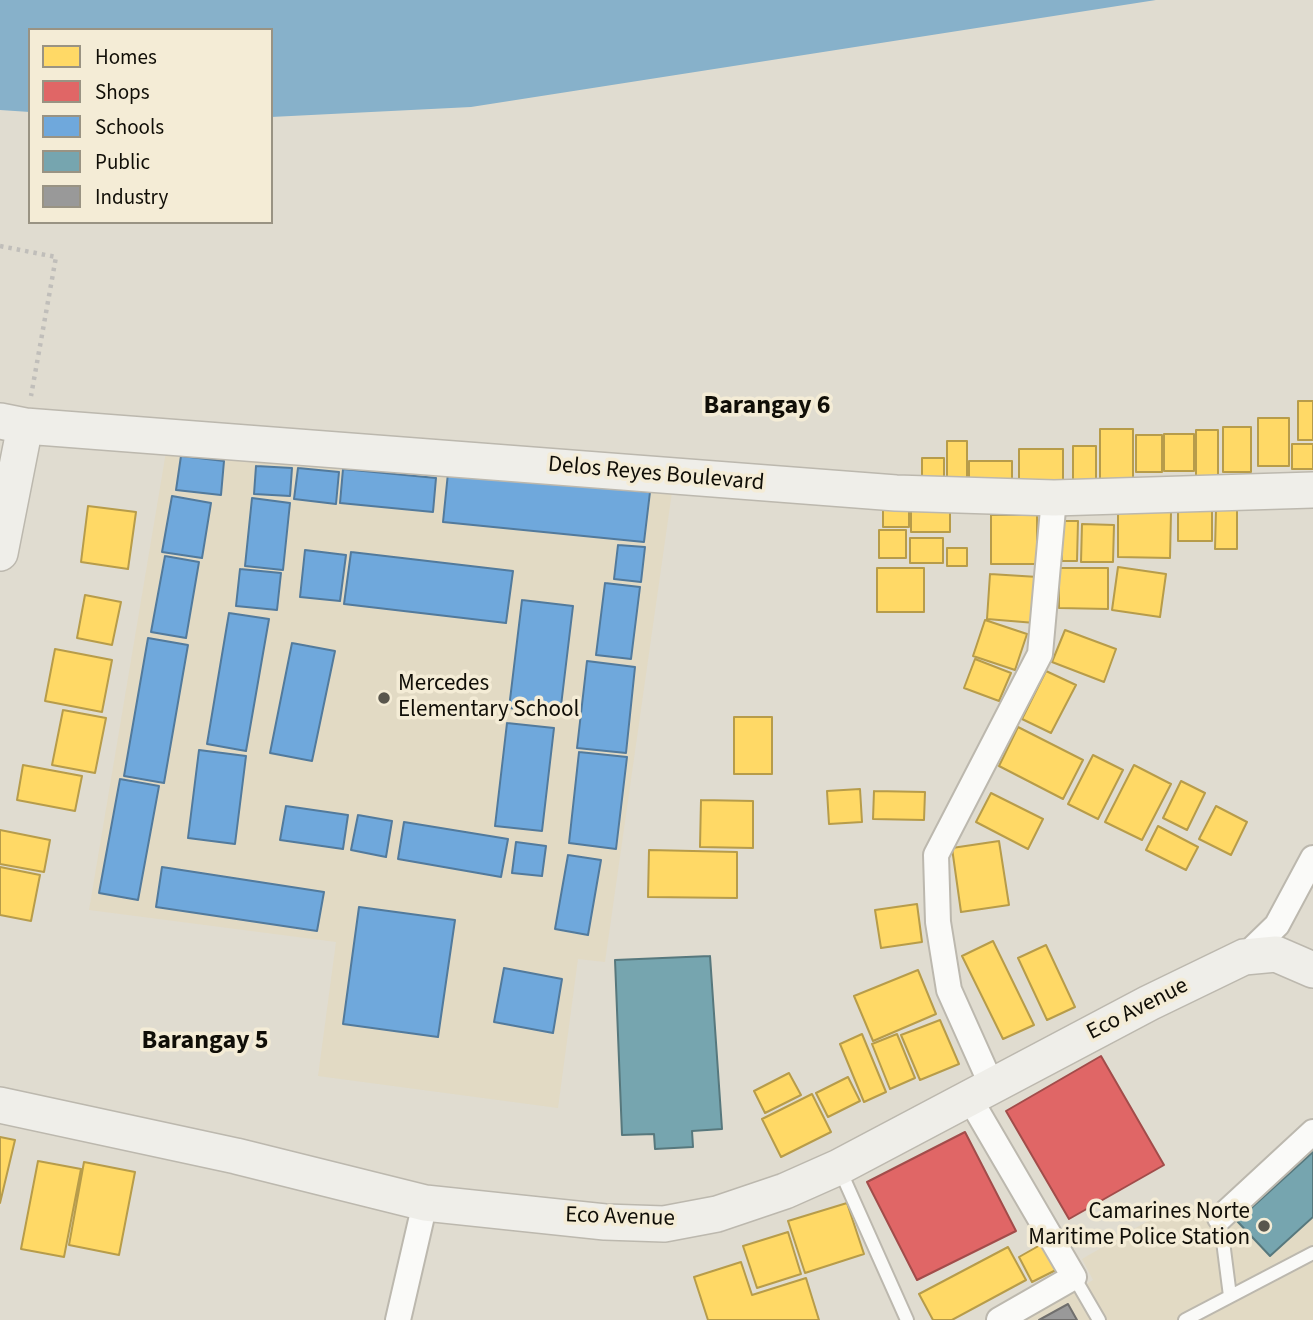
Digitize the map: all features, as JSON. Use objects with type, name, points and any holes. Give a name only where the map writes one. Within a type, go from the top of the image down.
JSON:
[{"type":"street","name":"Delos Reyes Boulevard","points":[[13,423],[896,493],[1054,498],[1222,491],[1313,491]]},
{"type":"street","points":[[0,553],[13,423]]},
{"type":"street","points":[[999,1320],[1074,1276],[981,1092],[949,990],[938,922],[936,855],[1040,654],[1054,498]]},
{"type":"street","points":[[1244,957],[1277,925],[1313,858]]},
{"type":"street","name":"Eco Avenue","points":[[0,1105],[236,1156],[425,1203],[606,1222],[664,1224],[717,1214],[785,1191],[839,1167],[1149,1003],[1244,957],[1276,954],[1313,970]]},
{"type":"street","points":[[1220,1218],[1313,1132]]},
{"type":"street","points":[[398,1320],[425,1203]]},
{"type":"lane","points":[[839,1167],[907,1320]]},
{"type":"lane","points":[[1220,1218],[1230,1296]]},
{"type":"lane","points":[[1185,1320],[1313,1254]]},
{"type":"lane","points":[[1074,1276],[1099,1320]]},
{"type":"path","points":[[0,246],[56,257],[13,423]]},
{"type":"shaded area","name":"Mercedes Elementary School","points":[[167,446],[673,485],[605,962],[578,959],[558,1108],[318,1076],[336,942],[89,910]]},
{"type":"shaded area","points":[[1313,1143],[1313,1320],[1024,1320],[1093,1280],[1082,1259],[1172,1207],[1225,1222]]},
{"type":"water","points":[[0,0],[1156,0],[471,107],[273,117],[273,28],[28,28],[28,112],[0,110]]},
{"type":"building: Homes","points":[[1298,401],[1313,401],[1313,440],[1298,440]]},
{"type":"building: Homes","points":[[1258,418],[1289,418],[1289,466],[1258,466]]},
{"type":"building: Homes","points":[[1223,427],[1251,427],[1251,472],[1223,472]]},
{"type":"building: Homes","points":[[1100,429],[1133,429],[1133,479],[1100,479]]},
{"type":"building: Homes","points":[[1196,430],[1218,430],[1218,482],[1196,482]]},
{"type":"building: Homes","points":[[1164,434],[1194,434],[1194,471],[1164,471]]},
{"type":"building: Homes","points":[[1136,435],[1162,435],[1162,472],[1136,472]]},
{"type":"building: Homes","points":[[947,441],[967,441],[967,488],[947,488]]},
{"type":"building: Homes","points":[[1292,444],[1313,444],[1313,469],[1292,469]]},
{"type":"building: Homes","points":[[1073,446],[1096,446],[1096,486],[1073,486]]},
{"type":"building: Homes","points":[[1019,449],[1063,449],[1063,487],[1019,487]]},
{"type":"building: Homes","points":[[922,458],[944,458],[944,486],[922,486]]},
{"type":"building: Homes","points":[[969,461],[1012,461],[1012,488],[969,488]]},
{"type":"building: Homes","points":[[88,506],[136,512],[128,569],[81,562]]},
{"type":"building: Homes","points":[[883,508],[909,508],[909,527],[883,527]]},
{"type":"building: Homes","points":[[1178,510],[1212,510],[1212,541],[1178,541]]},
{"type":"building: Homes","points":[[1216,510],[1237,510],[1237,549],[1215,549]]},
{"type":"building: Homes","points":[[911,511],[950,511],[950,532],[911,532]]},
{"type":"building: Homes","points":[[1118,511],[1171,512],[1170,558],[1118,557]]},
{"type":"building: Homes","points":[[991,515],[1037,515],[1037,564],[991,564]]},
{"type":"building: Homes","points":[[1062,521],[1078,521],[1077,561],[1062,561]]},
{"type":"building: Homes","points":[[1082,524],[1114,525],[1113,562],[1081,562]]},
{"type":"building: Homes","points":[[879,530],[906,530],[906,558],[879,558]]},
{"type":"building: Homes","points":[[910,538],[943,538],[943,563],[910,563]]},
{"type":"building: Homes","points":[[947,548],[967,548],[967,566],[947,566]]},
{"type":"building: Homes","points":[[1118,567],[1166,574],[1160,617],[1112,610]]},
{"type":"building: Homes","points":[[877,568],[924,568],[924,612],[877,612]]},
{"type":"building: Homes","points":[[1059,568],[1108,568],[1108,609],[1059,608]]},
{"type":"building: Homes","points":[[990,574],[1038,577],[1035,623],[987,619]]},
{"type":"building: Homes","points":[[85,595],[121,602],[112,645],[77,638]]},
{"type":"building: Homes","points":[[985,620],[1027,634],[1015,670],[973,656]]},
{"type":"building: Homes","points":[[1065,630],[1116,649],[1104,682],[1052,662]]},
{"type":"building: Homes","points":[[55,649],[112,660],[102,712],[45,701]]},
{"type":"building: Homes","points":[[975,659],[1011,673],[999,701],[964,688]]},
{"type":"building: Homes","points":[[1046,671],[1076,685],[1051,733],[1022,719]]},
{"type":"building: Homes","points":[[63,710],[106,718],[95,773],[52,765]]},
{"type":"building: Homes","points":[[734,717],[772,717],[772,774],[734,774]]},
{"type":"building: Homes","points":[[1018,727],[1083,760],[1063,799],[999,766]]},
{"type":"building: Homes","points":[[1093,755],[1123,770],[1098,819],[1068,804]]},
{"type":"building: Homes","points":[[23,765],[82,776],[75,811],[17,800]]},
{"type":"building: Homes","points":[[1134,765],[1171,784],[1142,840],[1105,822]]},
{"type":"building: Homes","points":[[1181,781],[1205,793],[1187,830],[1163,818]]},
{"type":"building: Homes","points":[[860,789],[862,822],[829,824],[827,791]]},
{"type":"building: Homes","points":[[874,791],[925,792],[924,820],[873,819]]},
{"type":"building: Homes","points":[[991,793],[1043,819],[1028,849],[976,822]]},
{"type":"building: Homes","points":[[701,800],[753,801],[753,848],[700,847]]},
{"type":"building: Homes","points":[[1216,806],[1247,822],[1231,855],[1199,839]]},
{"type":"building: Homes","points":[[1158,826],[1198,847],[1186,870],[1146,850]]},
{"type":"building: Homes","points":[[0,830],[50,840],[44,872],[0,864]]},
{"type":"building: Homes","points":[[999,841],[1009,905],[961,912],[952,848]]},
{"type":"building: Homes","points":[[649,850],[737,852],[737,898],[648,897]]},
{"type":"building: Homes","points":[[0,867],[40,875],[31,921],[0,915]]},
{"type":"building: Homes","points":[[917,904],[922,942],[881,948],[875,910]]},
{"type":"building: Homes","points":[[993,941],[1034,1025],[1003,1039],[962,956]]},
{"type":"building: Homes","points":[[1046,945],[1075,1007],[1047,1020],[1018,958]]},
{"type":"building: Homes","points":[[918,970],[936,1014],[873,1041],[854,996]]},
{"type":"building: Homes","points":[[940,1020],[959,1064],[920,1080],[901,1035]]},
{"type":"building: Homes","points":[[862,1034],[886,1092],[864,1102],[840,1044]]},
{"type":"building: Homes","points":[[897,1034],[915,1078],[890,1089],[872,1044]]},
{"type":"building: Homes","points":[[789,1073],[801,1095],[765,1113],[754,1091]]},
{"type":"building: Homes","points":[[848,1077],[860,1101],[828,1117],[816,1093]]},
{"type":"building: Homes","points":[[812,1094],[831,1132],[781,1157],[762,1119]]},
{"type":"building: Homes","points":[[0,1137],[15,1140],[0,1203]]},
{"type":"building: Homes","points":[[38,1161],[81,1169],[64,1257],[21,1249]]},
{"type":"building: Homes","points":[[84,1162],[135,1172],[119,1255],[69,1245]]},
{"type":"building: Homes","points":[[847,1203],[864,1254],[805,1273],[788,1221]]},
{"type":"building: Homes","points":[[788,1232],[801,1274],[757,1288],[743,1246]]},
{"type":"building: Homes","points":[[1042,1244],[1056,1270],[1032,1282],[1019,1257]]},
{"type":"building: Homes","points":[[1008,1247],[1026,1280],[952,1320],[933,1320],[919,1294]]},
{"type":"building: Homes","points":[[741,1262],[752,1295],[806,1278],[819,1320],[708,1320],[694,1277]]},
{"type":"building: Shops","points":[[1101,1056],[1164,1165],[1069,1219],[1006,1111]]},
{"type":"building: Shops","points":[[965,1132],[1016,1231],[917,1280],[867,1182]]},
{"type":"building: Schools","points":[[181,456],[224,461],[221,495],[176,490]]},
{"type":"building: Schools","points":[[256,466],[292,468],[290,496],[254,494]]},
{"type":"building: Schools","points":[[298,468],[339,472],[336,504],[294,499]]},
{"type":"building: Schools","points":[[343,469],[436,478],[433,512],[340,503]]},
{"type":"building: Schools","points":[[448,473],[650,492],[644,542],[443,522]]},
{"type":"building: Schools","points":[[172,496],[211,503],[202,558],[162,552]]},
{"type":"building: Schools","points":[[252,498],[290,503],[283,570],[245,566]]},
{"type":"building: Schools","points":[[618,545],[645,547],[641,582],[614,579]]},
{"type":"building: Schools","points":[[305,550],[346,555],[340,601],[300,597]]},
{"type":"building: Schools","points":[[351,552],[513,571],[506,623],[344,604]]},
{"type":"building: Schools","points":[[165,556],[199,562],[186,638],[151,632]]},
{"type":"building: Schools","points":[[240,569],[281,573],[277,610],[236,606]]},
{"type":"building: Schools","points":[[605,583],[640,587],[631,659],[596,655]]},
{"type":"building: Schools","points":[[522,600],[573,606],[560,714],[509,708]]},
{"type":"building: Schools","points":[[229,613],[269,619],[246,751],[207,744]]},
{"type":"building: Schools","points":[[148,638],[188,645],[164,783],[124,776]]},
{"type":"building: Schools","points":[[292,643],[335,651],[312,761],[270,753]]},
{"type":"building: Schools","points":[[587,661],[635,667],[626,753],[577,748]]},
{"type":"building: Schools","points":[[507,723],[554,728],[542,831],[495,826]]},
{"type":"building: Schools","points":[[199,750],[246,756],[235,844],[188,838]]},
{"type":"building: Schools","points":[[579,752],[627,757],[616,849],[569,843]]},
{"type":"building: Schools","points":[[120,779],[159,786],[138,900],[99,893]]},
{"type":"building: Schools","points":[[286,806],[348,815],[343,849],[280,840]]},
{"type":"building: Schools","points":[[358,815],[392,821],[386,857],[351,850]]},
{"type":"building: Schools","points":[[404,822],[508,839],[501,877],[398,859]]},
{"type":"building: Schools","points":[[516,842],[546,846],[542,876],[512,873]]},
{"type":"building: Schools","points":[[568,855],[601,860],[588,935],[555,929]]},
{"type":"building: Schools","points":[[162,867],[324,892],[317,931],[156,907]]},
{"type":"building: Schools","points":[[359,907],[455,920],[438,1037],[343,1024]]},
{"type":"building: Schools","points":[[504,968],[562,979],[553,1033],[494,1022]]},
{"type":"building: Public","points":[[710,956],[722,1129],[692,1131],[693,1147],[655,1149],[654,1134],[622,1135],[615,960]]},
{"type":"building: Public","points":[[1313,1152],[1313,1217],[1270,1256],[1237,1221]]},
{"type":"building: Industry","points":[[1068,1304],[1077,1320],[1039,1320]]},
{"type":"place","name":"Mercedes Elementary School","points":[[384,698]]},
{"type":"place","name":"Camarines Norte Maritime Police Station","points":[[1264,1226]]},
{"type":"district","name":"Barangay 6","points":[[767,407]]},
{"type":"district","name":"Barangay 5","points":[[205,1042]]}]
